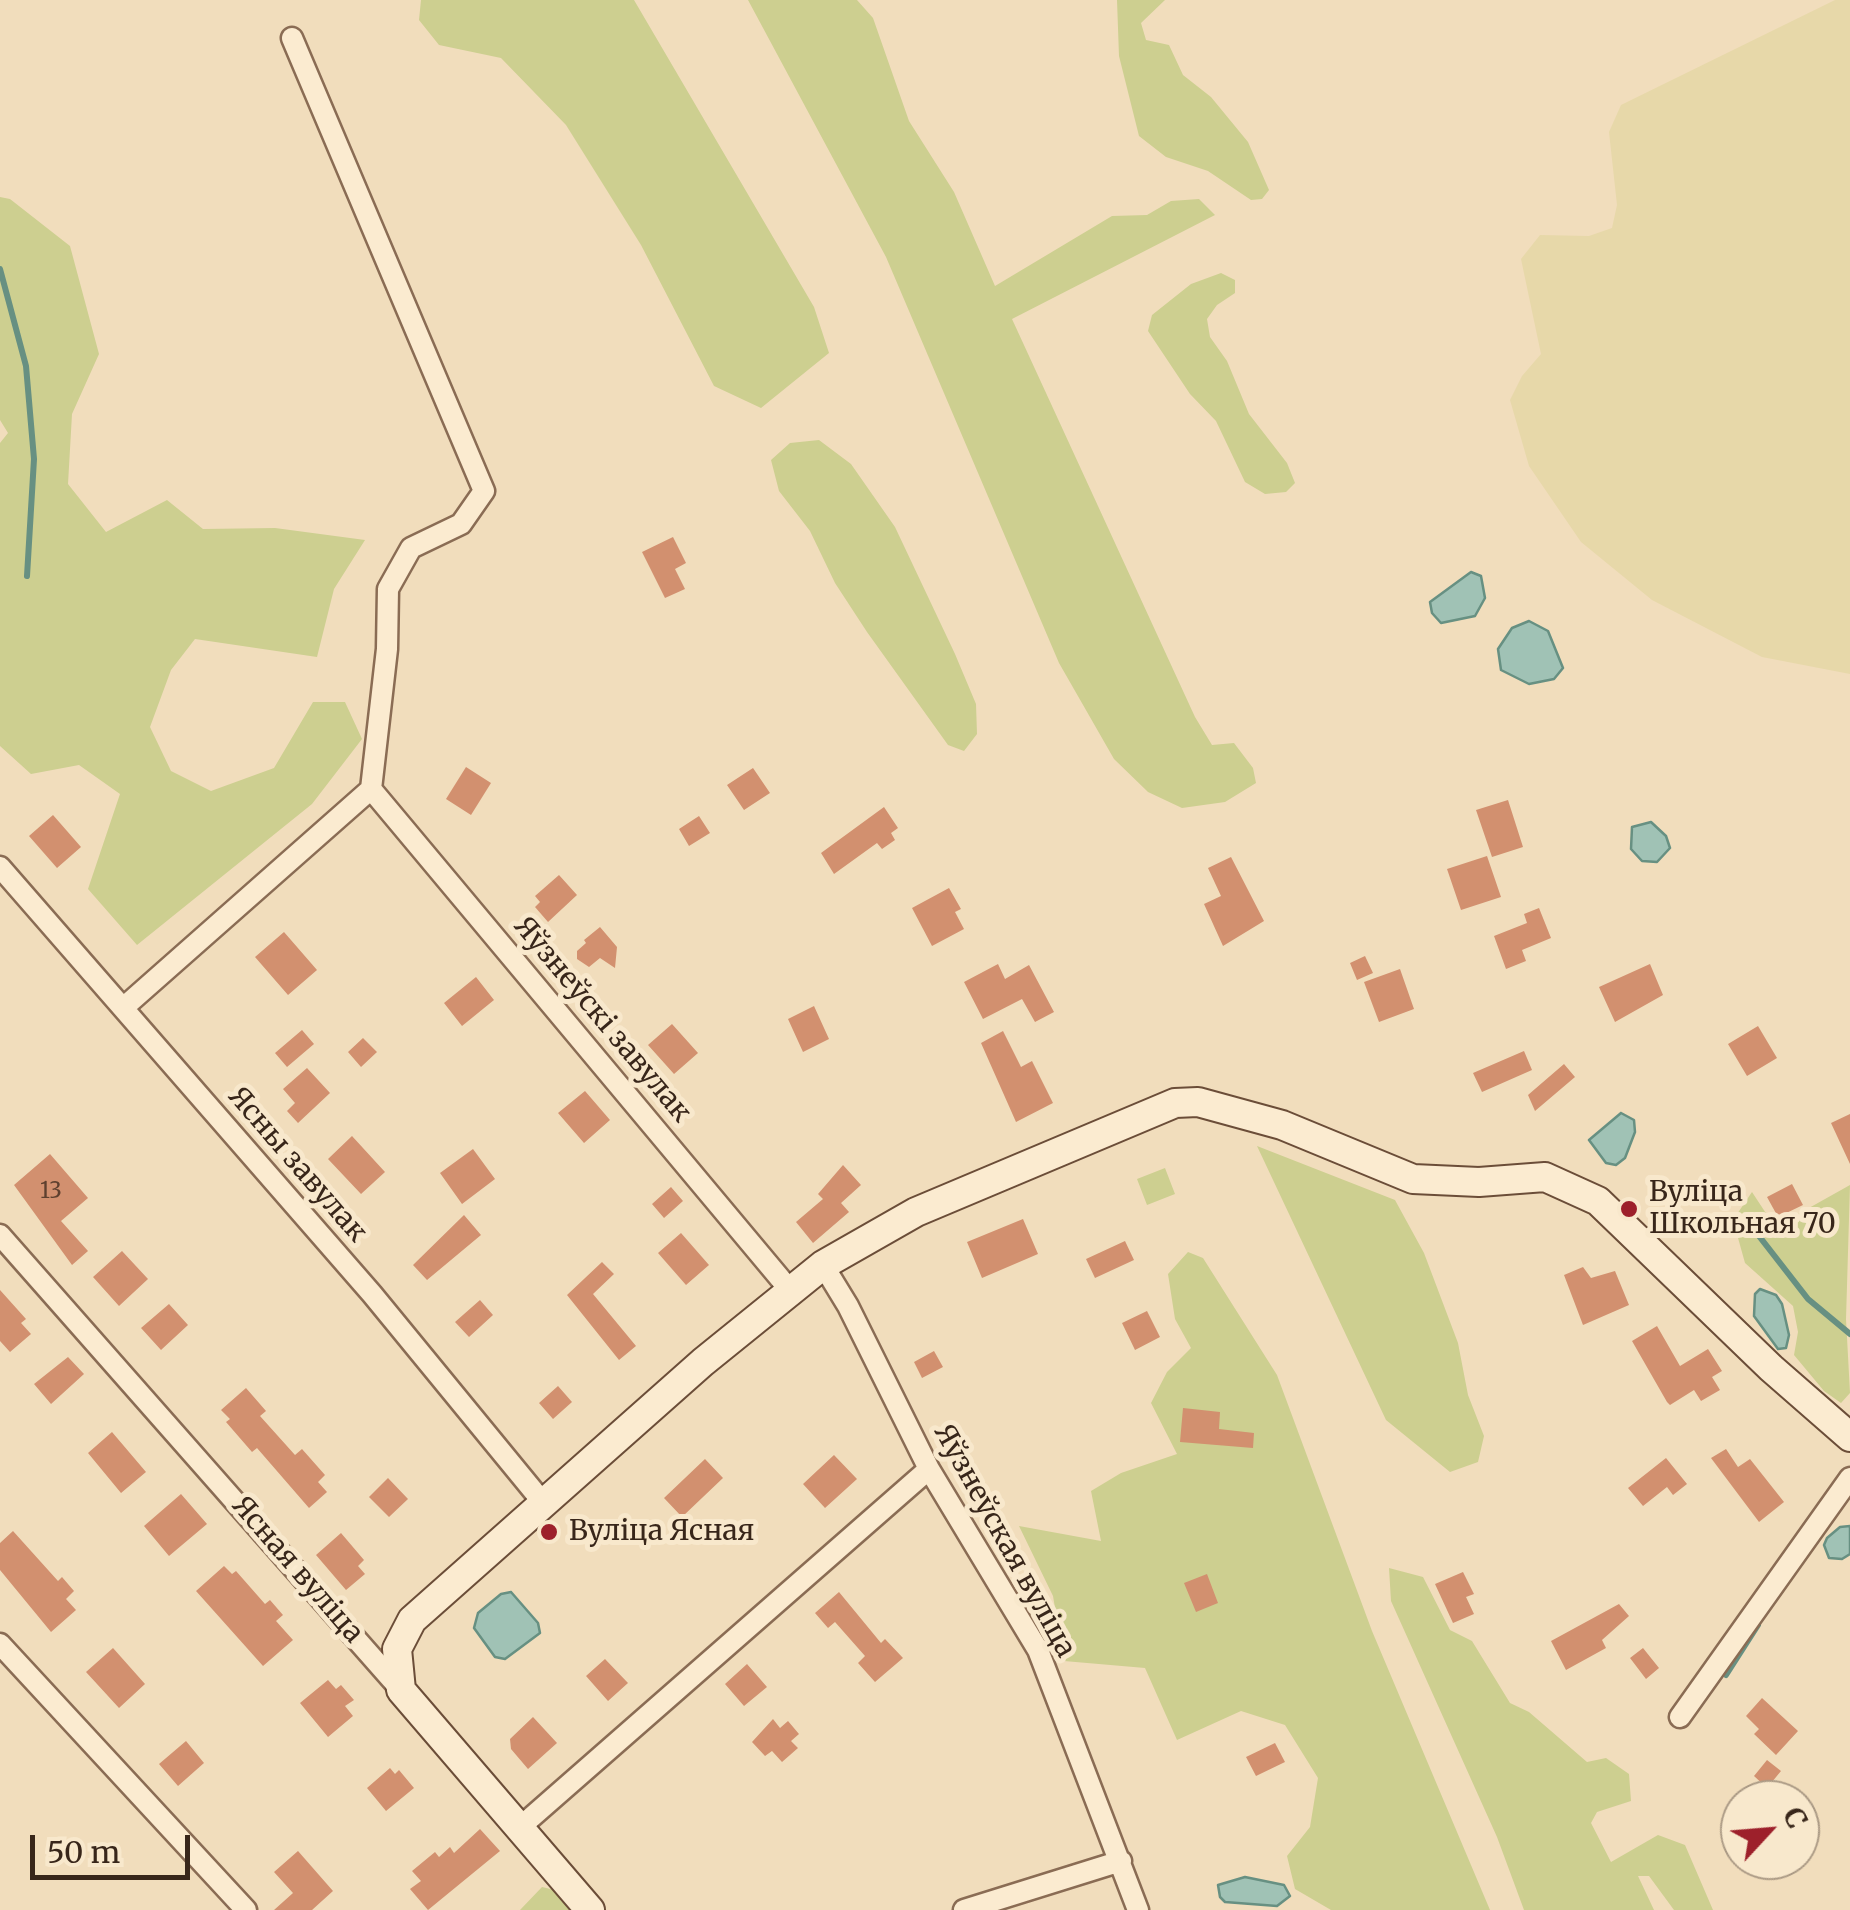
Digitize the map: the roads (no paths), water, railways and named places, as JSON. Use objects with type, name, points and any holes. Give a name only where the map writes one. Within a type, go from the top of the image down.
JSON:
[{"type":"street","points":[[123,1008],[370,790],[387,649],[388,589],[412,548],[461,524],[484,491],[292,38]]},
{"type":"street","name":"Яўзнеўскі завулак","points":[[370,790],[789,1289]]},
{"type":"street","name":"Ясны завулак","points":[[0,868],[372,1294],[545,1505]]},
{"type":"street","points":[[401,1690],[397,1649],[412,1620],[789,1289],[916,1212],[1175,1103],[1198,1102],[1282,1125],[1412,1179],[1479,1182],[1545,1177],[1598,1201],[1846,1425]]},
{"type":"street","name":"Ясная вуліца","points":[[0,1235],[590,1910]]},
{"type":"street","name":"Яўзнеўская вуліца","points":[[823,1265],[848,1306],[929,1469],[1038,1650],[1138,1910]]},
{"type":"street","points":[[518,1828],[929,1469]]},
{"type":"street","points":[[1680,1718],[1850,1478]]},
{"type":"street","points":[[0,1644],[246,1910]]},
{"type":"street","points":[[964,1910],[1121,1861]]},
{"type":"waterway","points":[[0,269],[26,366],[34,459],[27,576]]},
{"type":"waterway","points":[[1745,1218],[1808,1299],[1850,1334]]},
{"type":"waterway","points":[[1726,1675],[1758,1625]]},
{"type":"place","name":"Вуліца Школьная 70","points":[[1629,1209]]},
{"type":"place","name":"Вуліца Ясная","points":[[549,1532]]}]
